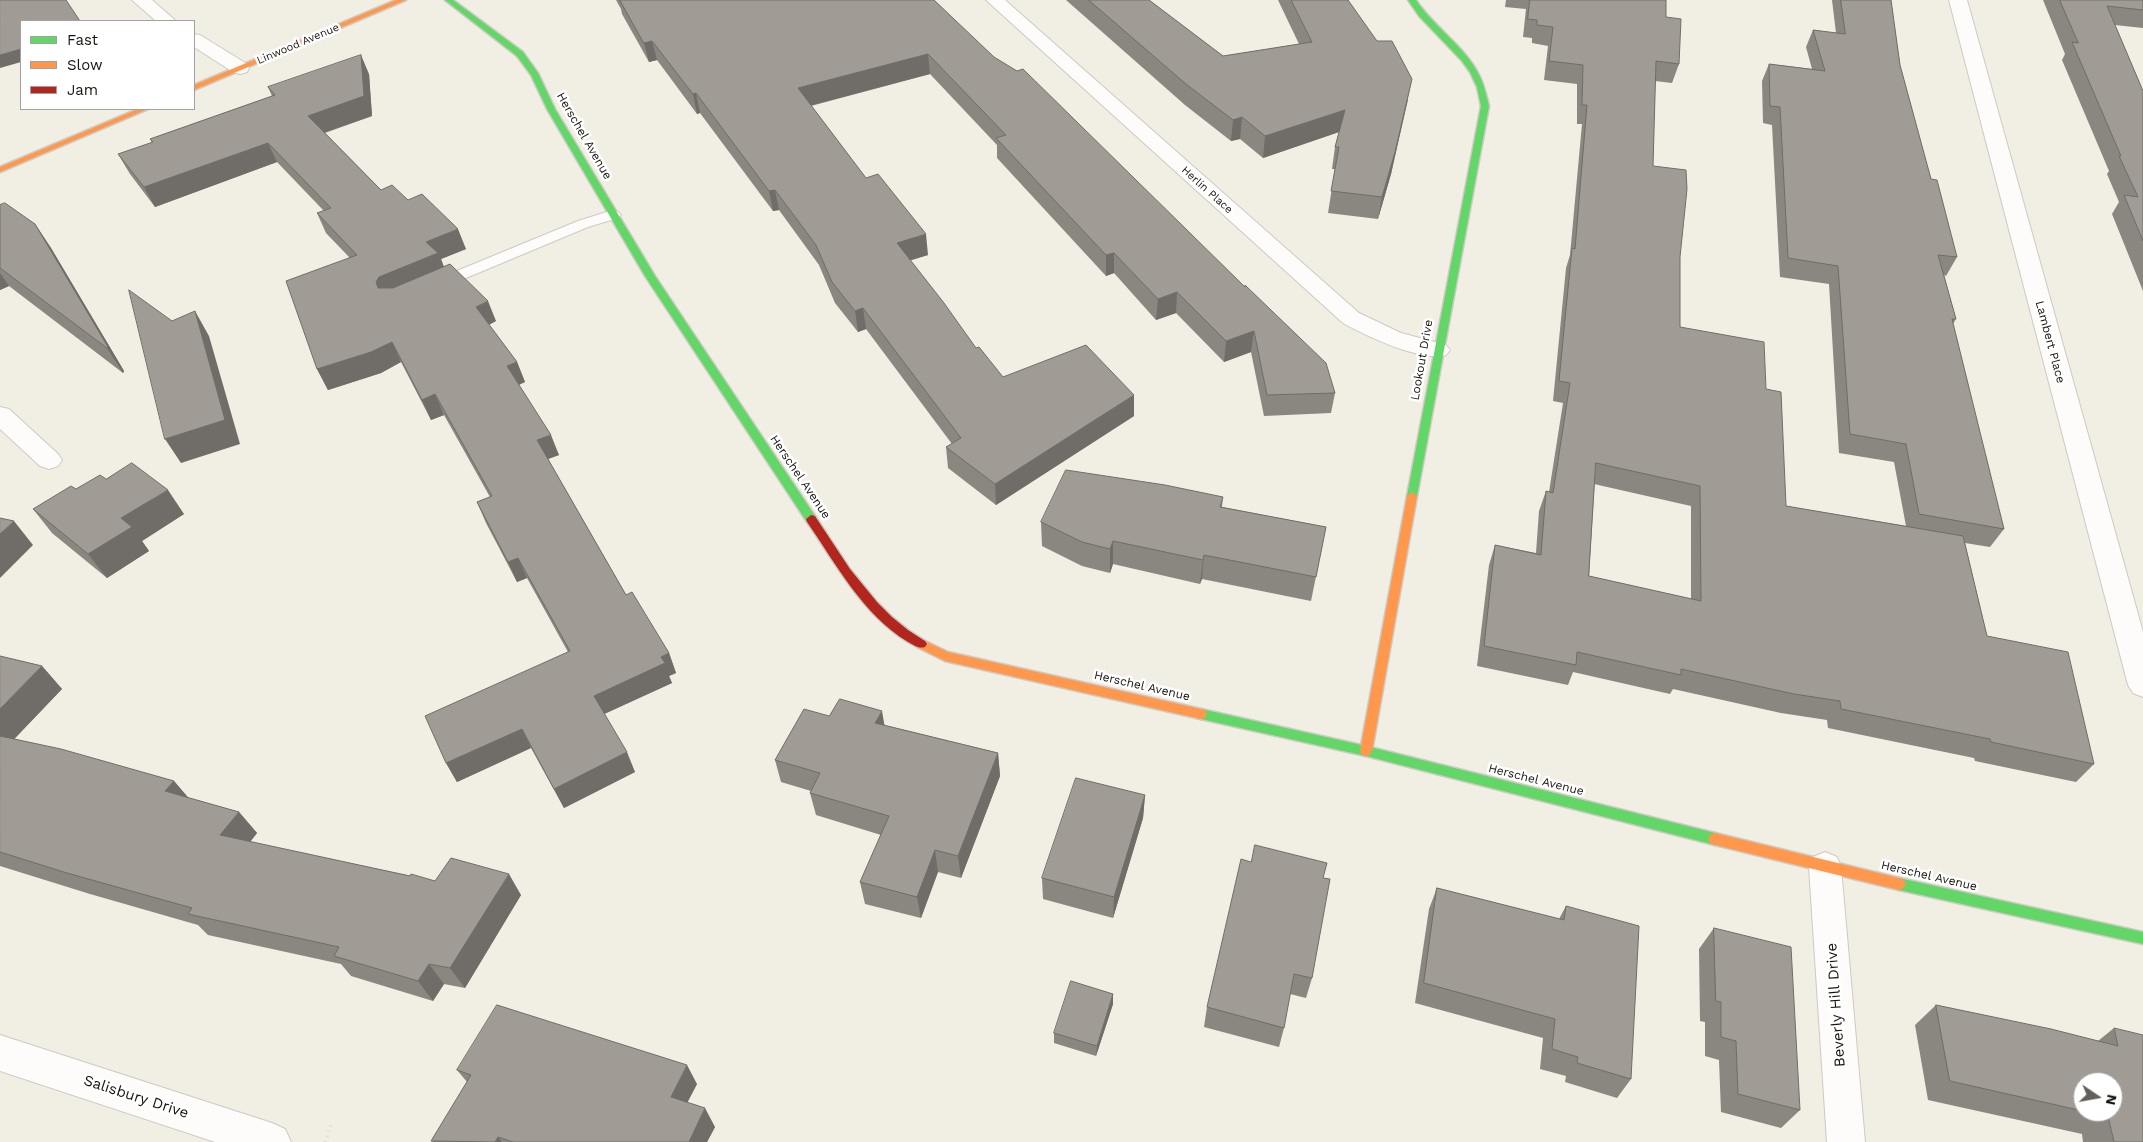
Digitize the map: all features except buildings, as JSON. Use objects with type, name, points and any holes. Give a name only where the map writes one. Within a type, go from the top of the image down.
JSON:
[{"type":"street","points":[[141,0],[166,20]]},
{"type":"street","name":"Linwood Avenue","points":[[195,88],[402,0]]},
{"type":"street","name":"Herschel Avenue","points":[[449,0],[520,54],[535,75],[551,109],[650,276],[797,500],[877,612],[906,637],[945,656],[1366,751],[1825,867],[2143,938]]},
{"type":"street","name":"Herlin Place","points":[[995,0],[1351,318],[1376,332],[1416,346],[1438,350]]},
{"type":"street","name":"Lookout Drive","points":[[1366,751],[1438,350],[1486,106],[1477,74],[1460,51],[1422,16],[1412,0]]},
{"type":"street","name":"Lambert Place","points":[[1958,0],[2143,685]]},
{"type":"street","points":[[195,40],[240,68]]},
{"type":"street","points":[[0,170],[142,110]]},
{"type":"street","points":[[0,416],[49,460]]},
{"type":"street","name":"Beverly Hill Drive","points":[[1825,867],[1846,1142]]},
{"type":"street","name":"Salisbury Drive","points":[[0,1052],[272,1142]]},
{"type":"lane","points":[[423,290],[583,224],[613,214]]},
{"type":"path","points":[[325,1142],[332,1123]]},
{"type":"traffic: fast","points":[[449,0],[520,54],[535,75],[551,109],[650,276],[811,519]]},
{"type":"traffic: fast","points":[[1412,0],[1422,15],[1455,48],[1474,72],[1481,87],[1485,106],[1412,496]]},
{"type":"traffic: fast","points":[[1201,714],[1366,751],[1715,839]]},
{"type":"traffic: fast","points":[[1899,884],[2143,938]]},
{"type":"traffic: slow","points":[[195,88],[402,0]]},
{"type":"traffic: slow","points":[[0,170],[142,110]]},
{"type":"traffic: slow","points":[[1366,751],[1412,496]]},
{"type":"traffic: slow","points":[[921,644],[945,656],[1201,714]]},
{"type":"traffic: slow","points":[[1715,839],[1899,884]]},
{"type":"traffic: jam","points":[[811,519],[859,589],[873,606],[903,634],[921,644]]}]
